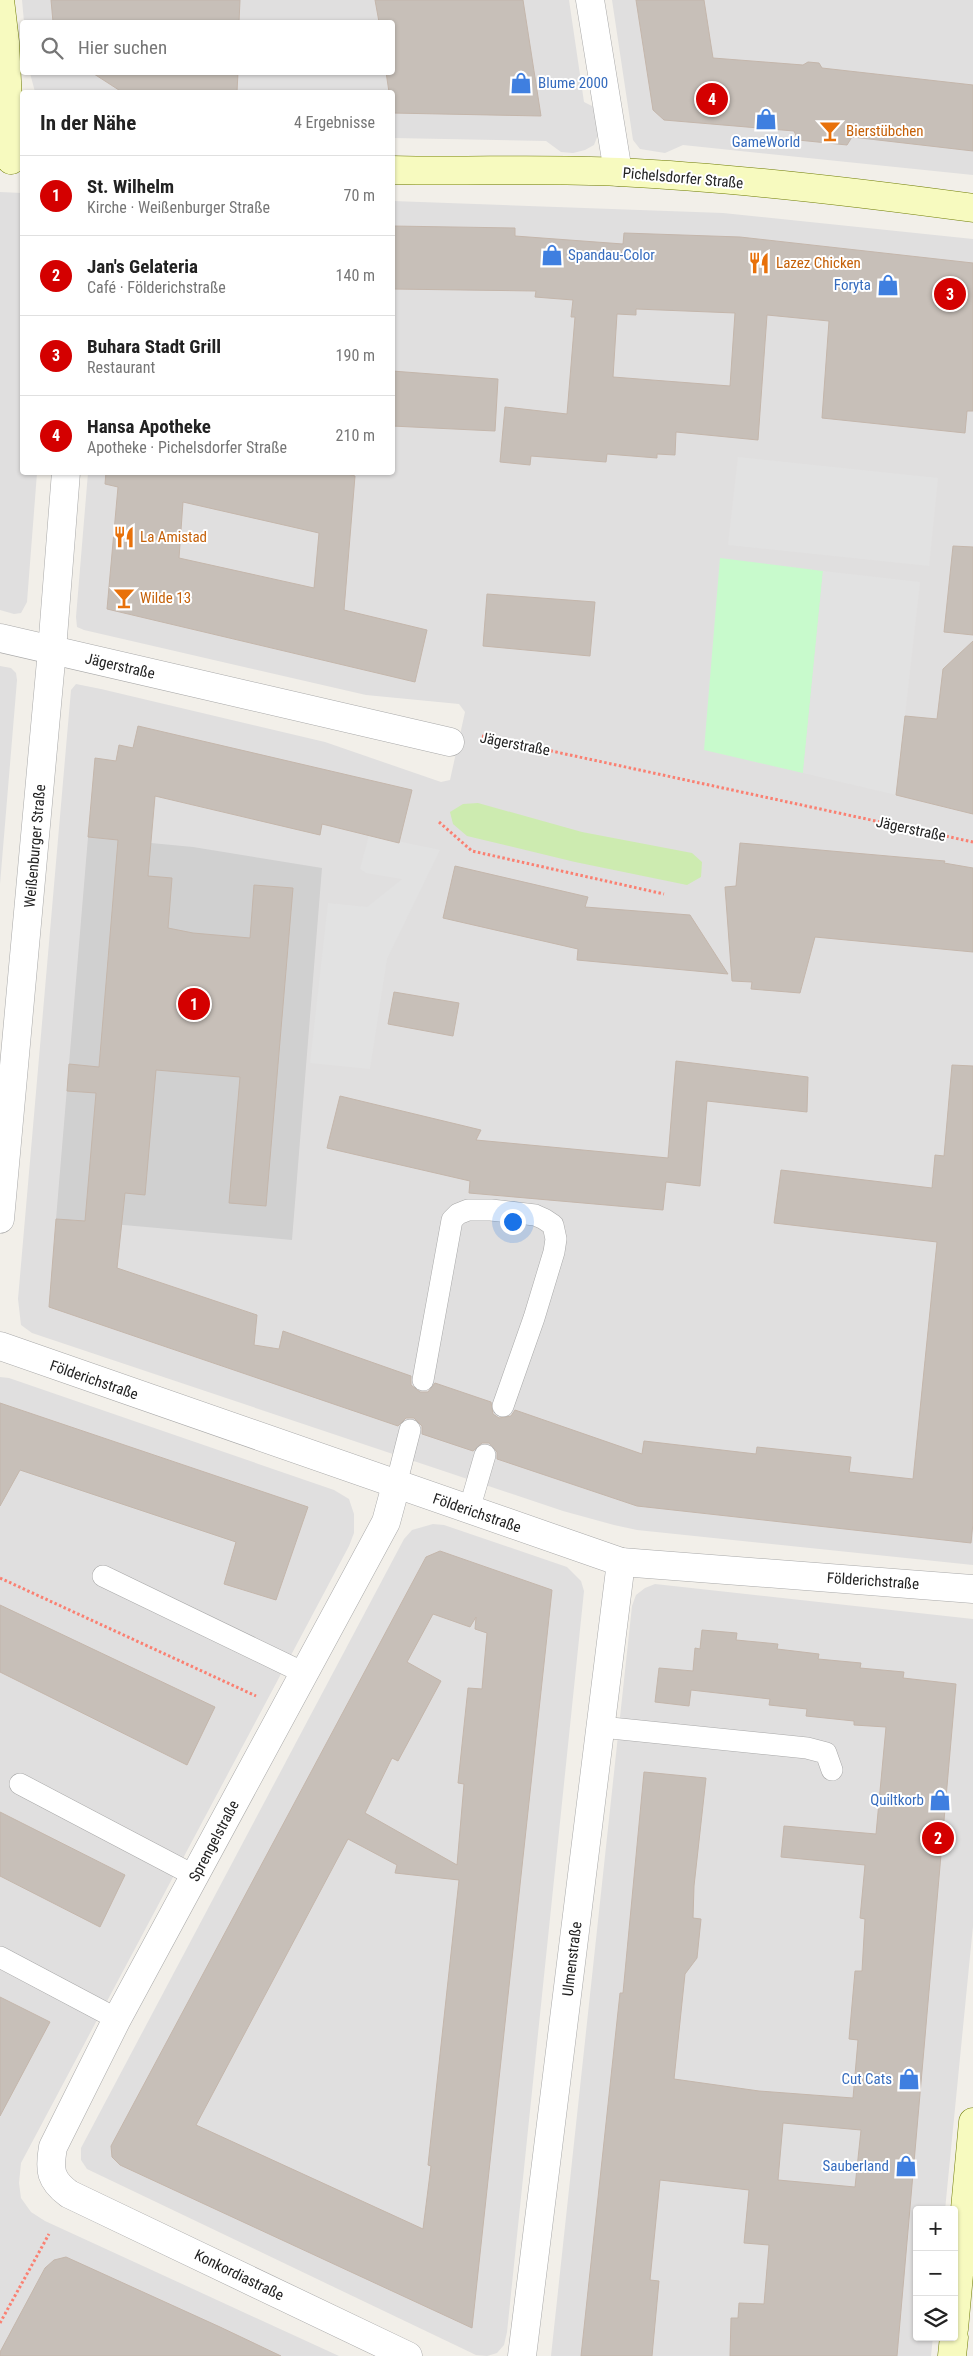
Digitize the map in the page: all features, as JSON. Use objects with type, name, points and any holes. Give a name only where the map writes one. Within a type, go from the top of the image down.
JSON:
[{"type":"street","points":[[0,0],[5,42],[11,160]]},
{"type":"street","points":[[590,0],[618,172]]},
{"type":"street","name":"Pichelsdorfer Straße","points":[[395,170],[618,172],[864,194],[973,208]]},
{"type":"street","name":"Weißenburger Straße","points":[[0,1219],[52,650],[66,475]]},
{"type":"street","name":"Jägerstraße","points":[[0,638],[450,742]]},
{"type":"street","name":"Földerichstraße","points":[[0,1346],[621,1562],[973,1589]]},
{"type":"street","name":"Sprengelstraße","points":[[69,2194],[57,2185],[50,2166],[53,2147],[117,2019],[386,1522],[396,1485]]},
{"type":"street","name":"Ulmenstraße","points":[[522,2356],[621,1562]]},
{"type":"street","points":[[957,2296],[973,2122]]},
{"type":"street","name":"Konkordiastraße","points":[[69,2194],[408,2356]]},
{"type":"street","points":[[952,2356],[954,2341]]},
{"type":"lane","points":[[423,1380],[452,1220],[458,1214],[468,1210],[505,1212],[544,1219],[553,1225],[556,1239],[554,1252],[534,1318],[503,1406]]},
{"type":"lane","points":[[396,1485],[410,1430]]},
{"type":"lane","points":[[469,1510],[485,1455]]},
{"type":"lane","points":[[103,1576],[304,1673]]},
{"type":"lane","points":[[601,1727],[807,1748],[826,1753],[832,1770]]},
{"type":"lane","points":[[20,1784],[195,1876]]},
{"type":"lane","points":[[0,1957],[117,2019]]},
{"type":"path","name":"Jägerstraße","points":[[450,742],[477,735],[973,842]]},
{"type":"path","points":[[439,822],[472,851],[664,894]]},
{"type":"path","points":[[0,1578],[256,1696]]},
{"type":"path","points":[[0,2323],[49,2234]]},
{"type":"shaded area","points":[[22,0],[569,0],[584,102],[596,108],[598,135],[594,145],[573,153],[561,152],[546,141],[395,138],[395,90],[34,90],[31,75],[395,75],[395,20],[24,20]]},
{"type":"shaded area","points":[[612,0],[973,0],[973,175],[683,145],[665,153],[640,149],[633,140]]},
{"type":"shaded area","points":[[0,192],[20,193],[20,475],[37,475],[27,602],[21,613],[14,614],[0,610]]},
{"type":"shaded area","points":[[395,201],[723,213],[973,239],[973,1565],[637,1530],[614,1525],[563,1511],[32,1333],[21,1325],[18,1299],[71,690],[76,684],[101,689],[325,742],[441,782],[450,780],[465,712],[459,704],[366,695],[84,630],[77,627],[76,617],[88,475],[395,475]]},
{"type":"shaded area","points":[[738,457],[938,478],[929,566],[728,545]]},
{"type":"shaded area","points":[[823,571],[920,582],[896,795],[803,773]]},
{"type":"shaded area","points":[[0,666],[11,668],[16,673],[17,680],[0,884]]},
{"type":"shaded area","points":[[369,835],[440,850],[387,959],[370,1069],[310,1063],[328,903],[367,907],[402,879],[366,873],[360,869]]},
{"type":"shaded area","points":[[88,837],[193,847],[322,868],[292,1240],[56,1219]]},
{"type":"shaded area","points":[[0,1377],[9,1378],[334,1490],[349,1499],[354,1514],[354,1533],[349,1546],[21,2163],[19,2183],[21,2198],[31,2212],[45,2221],[339,2356],[0,2356]]},
{"type":"shaded area","points":[[433,1524],[444,1525],[567,1567],[581,1581],[584,1591],[507,2332],[504,2345],[497,2353],[487,2356],[476,2355],[87,2169],[81,2160],[81,2148],[404,1539],[412,1530]]},
{"type":"shaded area","points":[[655,1584],[973,1619],[973,1926],[945,2206],[913,2206],[913,2341],[933,2341],[931,2356],[551,2356],[632,1606],[636,1595],[645,1588]]},
{"type":"green space","points":[[720,558],[823,571],[803,773],[704,750]]},
{"type":"green space","points":[[478,803],[582,832],[692,853],[702,862],[701,877],[687,885],[575,862],[467,836],[453,824],[450,812],[463,804]]},
{"type":"building","points":[[51,0],[240,0],[239,20],[53,20]]},
{"type":"building","points":[[375,0],[523,0],[541,116],[395,113],[395,90],[389,90],[386,75],[395,75],[395,20],[379,20]]},
{"type":"building","points":[[636,0],[704,0],[713,58],[803,65],[808,62],[819,63],[822,68],[973,85],[973,151],[852,137],[847,145],[798,140],[794,131],[664,120],[653,110]]},
{"type":"building","points":[[96,75],[238,75],[237,90],[119,90]]},
{"type":"building","points":[[395,226],[515,228],[515,236],[623,244],[624,233],[740,237],[973,263],[973,411],[967,411],[965,433],[822,418],[829,321],[767,315],[758,440],[676,432],[675,455],[657,454],[657,458],[607,454],[606,462],[531,456],[530,465],[500,462],[505,407],[567,414],[575,317],[571,317],[573,300],[535,297],[536,291],[395,289]],"holes":[[[636,309],[735,313],[730,386],[613,377],[617,314],[636,315]]]},
{"type":"building","points":[[395,371],[498,379],[495,431],[395,426]]},
{"type":"building","points":[[106,475],[355,476],[344,610],[427,630],[415,682],[107,609],[118,487],[105,484]],"holes":[[[183,502],[319,533],[314,588],[179,558]]]},
{"type":"building","points":[[953,546],[973,547],[973,635],[944,632]]},
{"type":"building","points":[[487,594],[595,602],[590,656],[483,646]]},
{"type":"building","points":[[973,641],[973,814],[896,795],[905,716],[937,719],[943,669]]},
{"type":"building","points":[[138,726],[412,790],[399,843],[322,824],[320,835],[155,796],[148,876],[172,878],[168,928],[193,933],[250,938],[254,885],[293,888],[266,1206],[229,1203],[240,1077],[156,1070],[145,1195],[125,1193],[117,1268],[257,1315],[254,1345],[279,1349],[283,1331],[411,1376],[411,1385],[420,1392],[428,1392],[435,1383],[491,1402],[493,1414],[499,1418],[511,1416],[515,1410],[642,1454],[644,1441],[756,1454],[757,1447],[851,1457],[849,1472],[913,1479],[937,1242],[774,1223],[781,1170],[932,1188],[935,1155],[944,1156],[952,1065],[973,1066],[973,1523],[971,1543],[637,1506],[497,1459],[497,1452],[489,1443],[482,1443],[473,1451],[422,1434],[422,1426],[414,1418],[406,1418],[398,1426],[49,1307],[56,1219],[85,1221],[96,1093],[67,1091],[69,1064],[99,1067],[118,840],[88,837],[95,758],[116,761],[119,745],[133,748]]},
{"type":"building","points":[[740,843],[945,861],[944,863],[973,868],[973,952],[815,937],[800,993],[751,989],[752,982],[732,981],[725,887],[736,886]]},
{"type":"building","points":[[455,866],[588,897],[585,907],[690,915],[728,974],[577,960],[578,949],[443,918]]},
{"type":"building","points":[[394,992],[459,1003],[453,1036],[388,1024]]},
{"type":"building","points":[[676,1061],[808,1077],[807,1112],[707,1101],[700,1186],[666,1182],[663,1210],[469,1193],[470,1181],[327,1148],[340,1096],[481,1130],[476,1140],[668,1158]]},
{"type":"building","points":[[0,1403],[308,1507],[276,1600],[224,1584],[236,1542],[20,1470],[0,1506]]},
{"type":"building","points":[[440,1551],[552,1590],[472,2328],[120,2165],[112,2157],[111,2146],[426,1557]],"holes":[[[433,1614],[470,1627],[476,1617],[475,1629],[487,1633],[482,1689],[468,1688],[458,1783],[464,1784],[457,1865],[365,1813],[392,1758],[398,1761],[441,1681],[407,1662]],[[348,1839],[397,1865],[395,1873],[459,1880],[428,2165],[431,2166],[423,2229],[196,2125]]]},
{"type":"building","points":[[0,1605],[215,1707],[187,1765],[0,1672]]},
{"type":"building","points":[[702,1630],[737,1633],[736,1640],[778,1644],[777,1649],[819,1654],[818,1659],[861,1663],[860,1668],[904,1672],[903,1678],[956,1684],[897,2356],[730,2356],[731,2318],[738,2318],[739,2303],[764,2304],[769,2245],[744,2243],[749,2190],[660,2180],[650,2280],[659,2281],[652,2356],[581,2356],[620,1993],[623,1993],[644,1772],[706,1778],[694,1886],[693,1918],[701,1919],[697,1958],[685,1974],[674,2079],[759,2091],[853,2098],[858,2040],[849,2039],[855,1971],[862,1971],[865,1919],[860,1918],[865,1865],[781,1857],[784,1826],[876,1834],[886,1727],[854,1725],[854,1721],[806,1716],[807,1709],[769,1705],[770,1699],[691,1690],[689,1706],[655,1702],[659,1668],[693,1671],[695,1648],[700,1649]],"holes":[[[783,2123],[861,2130],[855,2187],[778,2180]]]},
{"type":"building","points":[[0,1812],[125,1875],[100,1927],[0,1876]]},
{"type":"building","points":[[0,1997],[50,2022],[0,2116]]},
{"type":"building","points":[[66,2257],[281,2356],[0,2356],[0,2352],[45,2268],[54,2260]]},
{"type":"place","name":"Blume 2000","points":[[521,83]]},
{"type":"place","name":"Hansa Apotheke","points":[[712,99]]},
{"type":"place","name":"GameWorld","points":[[766,119]]},
{"type":"place","name":"Bierstübchen","points":[[830,131]]},
{"type":"place","name":"Spandau-Color","points":[[552,255]]},
{"type":"place","name":"Lazez Chicken","points":[[759,263]]},
{"type":"place","name":"Foryta","points":[[888,285]]},
{"type":"place","name":"Buhara Stadt Grill","points":[[950,294]]},
{"type":"place","name":"La Amistad","points":[[124,537]]},
{"type":"place","name":"Wilde 13","points":[[124,598]]},
{"type":"place","name":"St. Wilhelm","points":[[194,1004]]},
{"type":"place","name":"Quiltkorb","points":[[940,1800]]},
{"type":"place","name":"Jan's Gelateria","points":[[938,1838]]},
{"type":"place","name":"Cut Cats","points":[[909,2079]]},
{"type":"place","name":"Sauberland","points":[[906,2166]]}]
